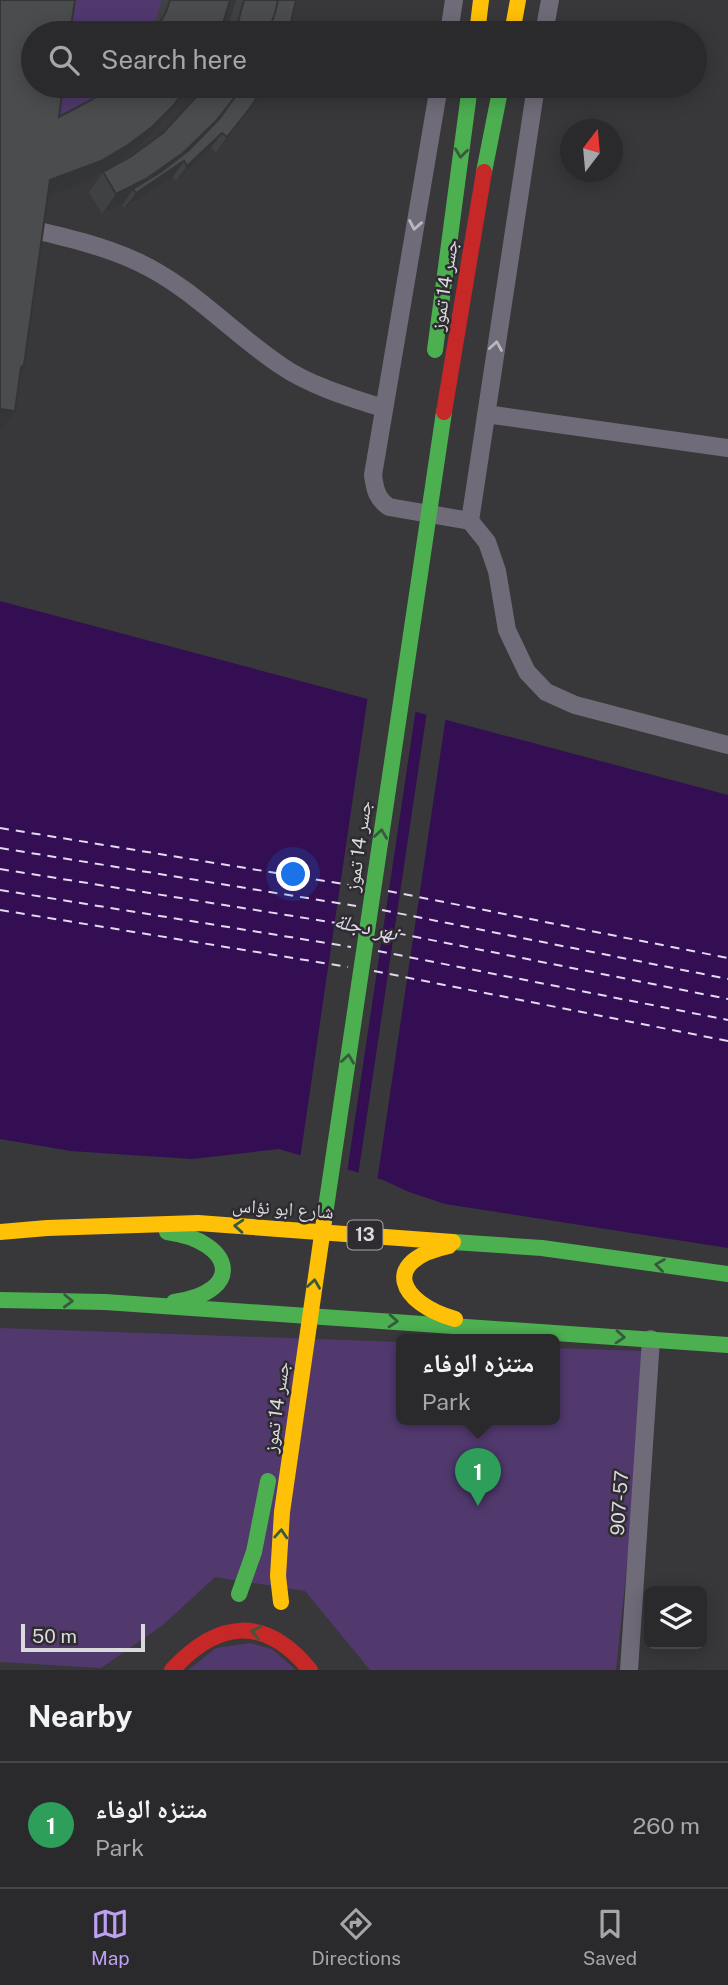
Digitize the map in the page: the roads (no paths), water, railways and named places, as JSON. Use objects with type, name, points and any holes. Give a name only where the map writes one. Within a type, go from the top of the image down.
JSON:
[{"type":"main road","points":[[478,21],[481,0]]},
{"type":"main road","points":[[515,21],[519,0]]},
{"type":"main road","name":"جسر 14 تموز","points":[[433,369],[468,98]]},
{"type":"main road","name":"جسر 14 تموز","points":[[297,1653],[284,1614],[278,1576],[282,1512],[448,385],[499,98]]},
{"type":"main road","points":[[409,530],[415,489]]},
{"type":"main road","points":[[302,1251],[308,1210]]},
{"type":"main road","name":"شارع ابو نؤاس","points":[[0,1232],[198,1223],[542,1248],[728,1274]]},
{"type":"main road","points":[[0,1300],[149,1304],[188,1301],[205,1294],[219,1282],[223,1269],[220,1257],[208,1245],[187,1234],[131,1229],[47,1228]]},
{"type":"main road","points":[[542,1248],[455,1245],[433,1248],[414,1257],[407,1265],[405,1288],[433,1312],[461,1321],[554,1332]]},
{"type":"main road","points":[[105,1302],[728,1345]]},
{"type":"main road","points":[[289,1333],[293,1306]]},
{"type":"main road","name":"جسر 14 تموز","points":[[211,1636],[233,1605],[248,1573],[263,1512],[269,1470]]},
{"type":"main road","points":[[164,1670],[176,1665],[211,1636],[250,1630],[276,1638],[297,1653],[310,1670]]},
{"type":"street","points":[[451,21],[454,0]]},
{"type":"street","points":[[546,21],[550,0]]},
{"type":"street","points":[[437,98],[373,475],[380,501],[388,507],[470,521],[487,542],[497,571],[507,630],[527,672],[546,692],[575,705],[728,745]]},
{"type":"street","points":[[470,521],[534,98]]},
{"type":"street","points":[[0,222],[86,243],[139,262],[226,321],[281,366],[343,396],[383,408]]},
{"type":"street","points":[[485,414],[728,448]]},
{"type":"street","name":"907-57","points":[[629,1670],[651,1339]]},
{"type":"water","name":"نهر دجلة","points":[[0,601],[728,795],[728,1248],[445,1204],[383,1180],[279,1149],[192,1159],[71,1151],[0,1139]]},
{"type":"place","name":"متنزه الوفاء","points":[[478,1506]]}]
